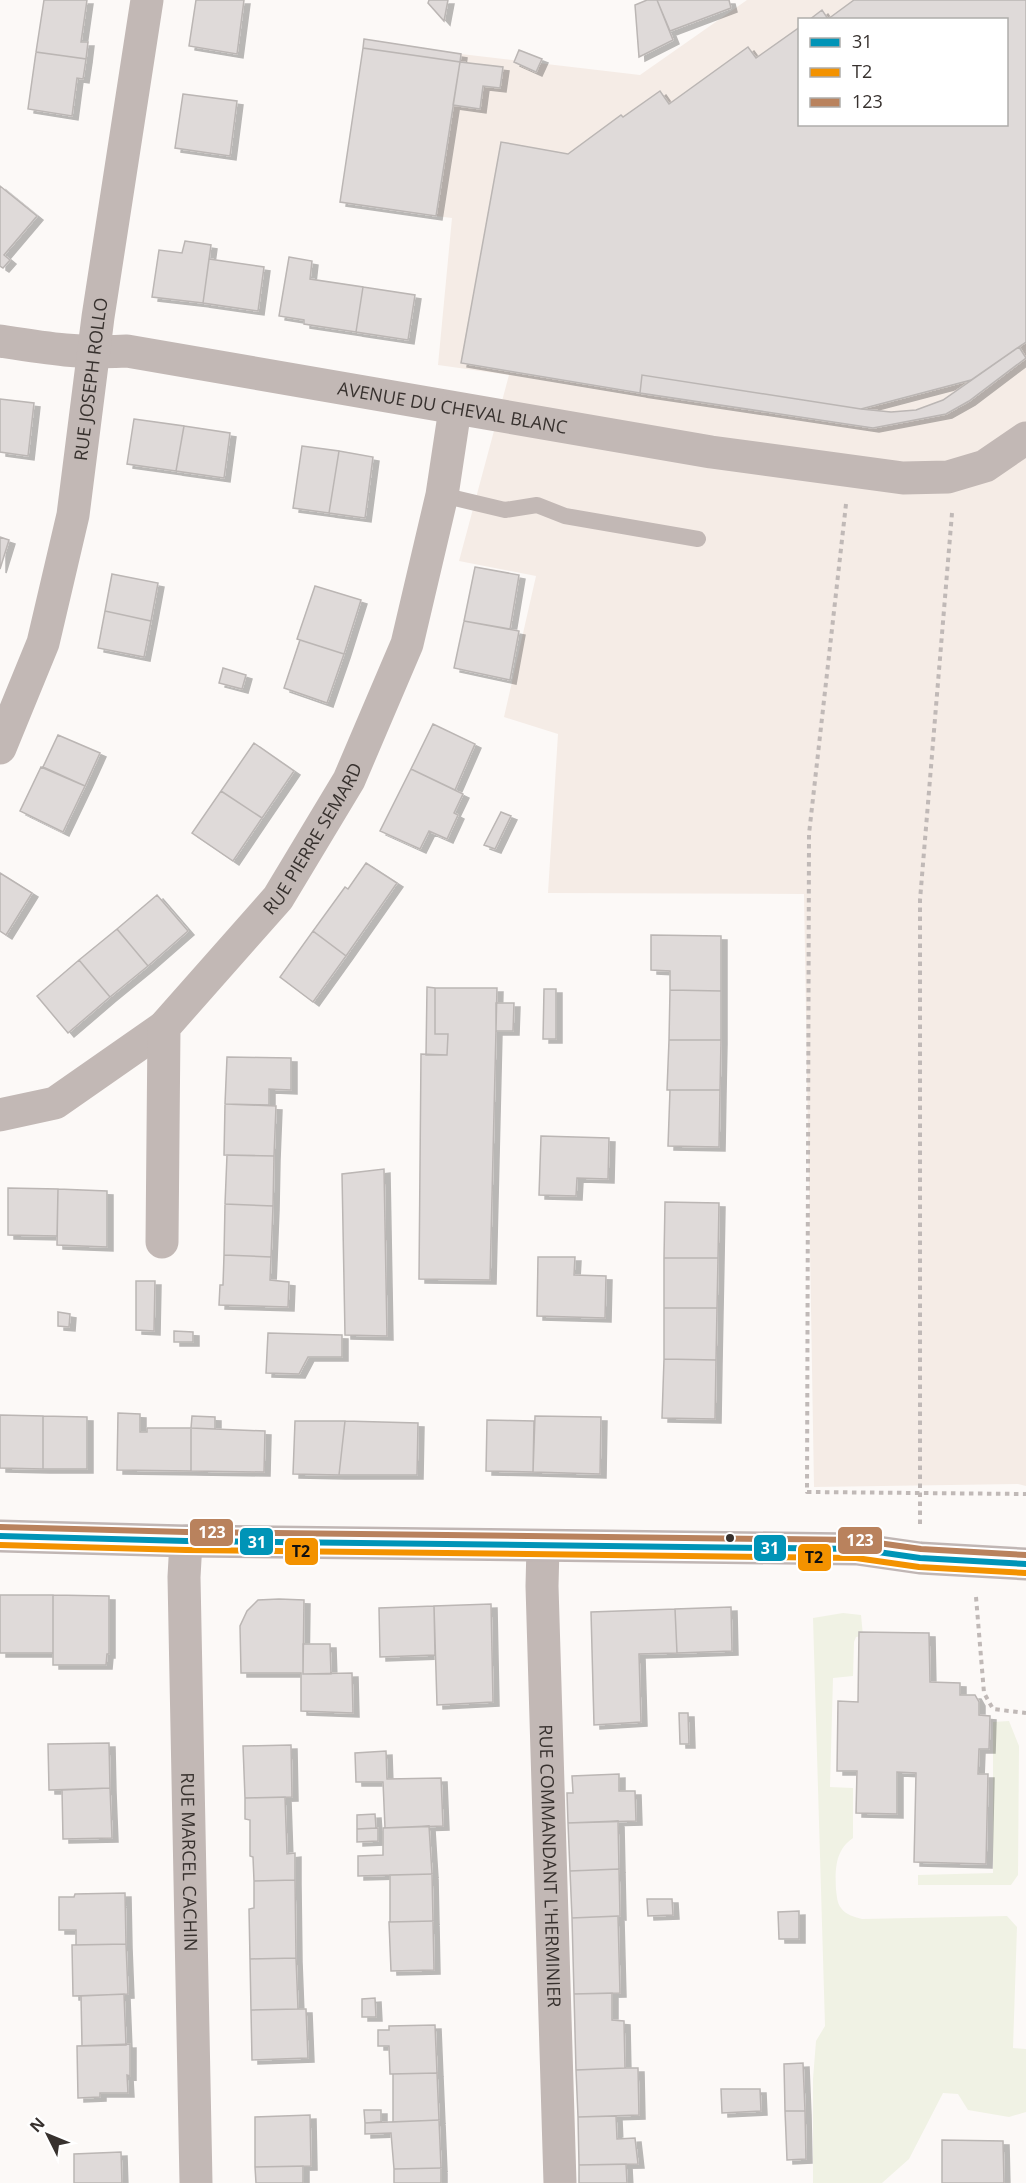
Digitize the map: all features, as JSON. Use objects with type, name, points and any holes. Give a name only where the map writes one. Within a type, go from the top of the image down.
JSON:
[{"type":"main road","points":[[0,1536],[186,1541],[857,1549],[920,1558],[1026,1564]]},
{"type":"street","name":"RUE JOSEPH ROLLO","points":[[0,748],[43,643],[70,527],[93,353],[147,0]]},
{"type":"street","name":"AVENUE DU CHEVAL BLANC","points":[[0,341],[65,351],[93,353],[127,351],[711,452],[903,478],[948,477],[985,466],[1026,438]]},
{"type":"street","name":"RUE PIERRE SEMARD","points":[[0,1115],[55,1103],[164,1027],[278,898],[350,780],[407,644],[442,495],[455,409]]},
{"type":"street","points":[[162,1242],[164,1027]]},
{"type":"street","name":"RUE MARCEL CACHIN","points":[[186,1541],[184,1577],[196,2183]]},
{"type":"street","name":"RUE COMMANDANT L'HERMINIER","points":[[543,1546],[542,1586],[560,2183]]},
{"type":"lane","points":[[442,495],[506,510],[537,505],[565,516],[698,539]]},
{"type":"path","points":[[850,470],[809,834],[807,1492],[1026,1494]]},
{"type":"path","points":[[920,1558],[920,900],[955,475]]},
{"type":"path","points":[[974,1560],[984,1693],[993,1709],[1026,1713]]},
{"type":"shaded area","points":[[747,0],[1026,0],[1026,1486],[1018,1484],[814,1487],[804,894],[548,893],[558,734],[504,717],[536,576],[459,561],[509,375],[438,365],[452,218],[436,216],[461,54],[640,75]]},
{"type":"shaded area","points":[[843,1613],[861,1615],[863,1636],[856,1637],[854,1642],[853,1676],[833,1678],[830,1787],[853,1788],[853,1838],[839,1854],[836,1868],[836,1890],[839,1904],[845,1912],[862,1919],[1007,1916],[1017,1927],[1013,2048],[1026,2049],[1026,2112],[1009,2117],[968,2110],[958,2094],[943,2093],[909,2159],[882,2183],[813,2183],[813,2079],[816,2041],[825,2026],[813,1618]]},
{"type":"shaded area","points":[[1009,1721],[1019,1746],[1018,1875],[1011,1885],[918,1885],[918,1875],[993,1873],[993,1722]]},
{"type":"building","points":[[44,0],[87,0],[81,42],[88,42],[86,59],[36,52]]},
{"type":"building","points":[[196,0],[244,0],[237,54],[189,46]]},
{"type":"building","points":[[429,0],[448,0],[444,21],[428,3]]},
{"type":"building","points":[[647,0],[657,0],[673,40],[639,57],[635,5]]},
{"type":"building","points":[[657,0],[729,0],[731,8],[670,31]]},
{"type":"building","points":[[854,0],[1026,0],[1026,342],[971,380],[861,409],[642,375],[640,393],[461,363],[501,142],[568,154],[621,115],[623,117],[660,91],[669,104],[748,47],[756,58],[798,28],[798,126],[1008,126],[1008,18],[829,18]]},
{"type":"building","points":[[822,10],[827,18],[812,18]]},
{"type":"building","points":[[364,39],[461,54],[460,62],[363,48]]},
{"type":"building","points":[[363,48],[460,62],[436,216],[340,202]]},
{"type":"building","points":[[519,50],[542,59],[536,72],[514,62]]},
{"type":"building","points":[[36,52],[86,59],[83,79],[77,78],[72,116],[28,109]]},
{"type":"building","points":[[460,62],[503,67],[500,88],[483,86],[480,109],[453,105]]},
{"type":"building","points":[[183,94],[237,101],[230,156],[175,148]]},
{"type":"building","points":[[0,186],[37,216],[4,255],[10,260],[3,268],[0,266]]},
{"type":"building","points":[[185,241],[211,245],[203,303],[152,297],[159,250],[182,253]]},
{"type":"building","points":[[289,257],[312,261],[310,279],[363,287],[356,332],[304,324],[304,320],[279,316]]},
{"type":"building","points":[[209,259],[264,267],[258,311],[203,303]]},
{"type":"building","points":[[363,287],[415,295],[408,340],[356,332]]},
{"type":"building","points":[[1019,347],[1026,358],[969,401],[946,414],[873,428],[640,393],[642,375],[861,409],[891,412],[916,410],[943,400]]},
{"type":"building","points":[[0,399],[34,403],[28,456],[0,452]]},
{"type":"building","points":[[134,419],[184,426],[176,471],[127,464]]},
{"type":"building","points":[[184,426],[230,433],[224,478],[176,471]]},
{"type":"building","points":[[302,446],[339,451],[329,513],[293,508]]},
{"type":"building","points":[[339,451],[373,457],[365,518],[329,513]]},
{"type":"building","points":[[0,537],[9,540],[0,569]]},
{"type":"building","points":[[475,567],[519,575],[510,629],[464,621]]},
{"type":"building","points":[[112,574],[158,583],[151,621],[105,611]]},
{"type":"building","points":[[315,586],[361,600],[344,654],[297,639]]},
{"type":"building","points":[[105,611],[151,621],[144,657],[98,648]]},
{"type":"building","points":[[464,621],[519,631],[510,680],[454,668]]},
{"type":"building","points":[[300,640],[344,654],[327,703],[284,688]]},
{"type":"building","points":[[223,668],[246,675],[242,689],[219,683]]},
{"type":"building","points":[[433,724],[475,744],[455,790],[411,769]]},
{"type":"building","points":[[58,735],[100,753],[85,786],[43,767]]},
{"type":"building","points":[[254,743],[294,771],[262,818],[221,791]]},
{"type":"building","points":[[41,767],[85,786],[63,832],[20,811]]},
{"type":"building","points":[[411,769],[463,794],[454,813],[458,815],[447,839],[429,831],[420,849],[380,831]]},
{"type":"building","points":[[221,791],[262,818],[233,861],[192,833]]},
{"type":"building","points":[[501,812],[511,816],[495,849],[484,845]]},
{"type":"building","points":[[366,863],[397,883],[346,956],[313,931],[345,887],[348,889]]},
{"type":"building","points":[[0,873],[32,893],[6,935],[0,931]]},
{"type":"building","points":[[157,895],[188,931],[148,966],[117,929]]},
{"type":"building","points":[[117,929],[148,966],[110,997],[79,960]]},
{"type":"building","points":[[313,931],[346,956],[313,1002],[280,977]]},
{"type":"building","points":[[651,935],[721,936],[721,991],[670,990],[670,971],[651,970]]},
{"type":"building","points":[[79,960],[110,997],[68,1033],[37,996]]},
{"type":"building","points":[[427,987],[435,988],[435,1034],[448,1034],[447,1055],[426,1055]]},
{"type":"building","points":[[435,988],[497,988],[490,1280],[419,1279],[421,1054],[447,1055],[448,1034],[435,1034]]},
{"type":"building","points":[[544,989],[556,989],[556,1039],[543,1039]]},
{"type":"building","points":[[670,990],[721,991],[721,1040],[669,1040]]},
{"type":"building","points":[[496,1003],[514,1003],[513,1031],[496,1031]]},
{"type":"building","points":[[669,1040],[721,1040],[720,1090],[667,1090]]},
{"type":"building","points":[[227,1057],[291,1058],[291,1090],[269,1089],[269,1105],[225,1104]]},
{"type":"building","points":[[670,1090],[720,1090],[719,1147],[668,1146]]},
{"type":"building","points":[[225,1104],[276,1106],[274,1156],[224,1155]]},
{"type":"building","points":[[541,1136],[609,1138],[608,1179],[577,1178],[576,1196],[539,1195]]},
{"type":"building","points":[[227,1155],[274,1156],[273,1206],[225,1204]]},
{"type":"building","points":[[384,1169],[387,1336],[345,1335],[342,1174]]},
{"type":"building","points":[[8,1188],[58,1189],[57,1236],[8,1235]]},
{"type":"building","points":[[58,1189],[107,1191],[107,1247],[57,1245]]},
{"type":"building","points":[[665,1202],[719,1203],[718,1258],[664,1258]]},
{"type":"building","points":[[225,1204],[273,1206],[271,1257],[224,1255]]},
{"type":"building","points":[[224,1255],[271,1257],[270,1280],[289,1282],[288,1307],[219,1305],[220,1285],[223,1285]]},
{"type":"building","points":[[538,1257],[575,1257],[574,1275],[606,1276],[605,1318],[537,1316]]},
{"type":"building","points":[[664,1258],[718,1258],[717,1308],[664,1308]]},
{"type":"building","points":[[136,1281],[155,1281],[154,1331],[136,1330]]},
{"type":"building","points":[[664,1308],[717,1308],[716,1360],[664,1359]]},
{"type":"building","points":[[58,1312],[70,1314],[69,1327],[58,1326]]},
{"type":"building","points":[[174,1331],[193,1332],[193,1342],[174,1342]]},
{"type":"building","points":[[268,1333],[342,1335],[342,1357],[308,1357],[299,1374],[266,1373]]},
{"type":"building","points":[[664,1359],[716,1360],[715,1419],[662,1418]]},
{"type":"building","points":[[118,1413],[140,1414],[140,1432],[147,1432],[147,1428],[191,1428],[191,1471],[117,1470]]},
{"type":"building","points":[[0,1415],[43,1416],[43,1469],[0,1468]]},
{"type":"building","points":[[43,1416],[87,1417],[87,1469],[43,1469]]},
{"type":"building","points":[[192,1416],[215,1417],[215,1429],[191,1428]]},
{"type":"building","points":[[535,1416],[601,1417],[600,1474],[533,1472]]},
{"type":"building","points":[[487,1420],[534,1421],[533,1472],[486,1471]]},
{"type":"building","points":[[295,1421],[345,1421],[339,1475],[293,1474]]},
{"type":"building","points":[[345,1421],[418,1423],[417,1475],[339,1475]]},
{"type":"building","points":[[191,1428],[265,1431],[264,1472],[191,1471]]},
{"type":"building","points":[[0,1595],[53,1595],[53,1653],[0,1653]]},
{"type":"building","points":[[53,1595],[109,1596],[109,1654],[107,1654],[106,1665],[53,1665]]},
{"type":"building","points":[[258,1600],[304,1600],[303,1674],[352,1673],[353,1713],[301,1711],[301,1673],[241,1673],[240,1626],[247,1611]]},
{"type":"building","points":[[491,1604],[493,1702],[437,1705],[434,1606]]},
{"type":"building","points":[[434,1606],[435,1655],[380,1657],[379,1608]]},
{"type":"building","points":[[731,1607],[732,1651],[677,1653],[675,1609]]},
{"type":"building","points":[[675,1609],[677,1653],[639,1654],[641,1722],[594,1725],[591,1612]]},
{"type":"building","points":[[859,1632],[929,1633],[930,1682],[960,1683],[960,1695],[975,1695],[979,1702],[979,1715],[990,1716],[989,1749],[979,1749],[978,1774],[988,1774],[986,1864],[914,1862],[916,1773],[897,1772],[897,1814],[856,1813],[857,1771],[837,1771],[838,1701],[858,1702]]},
{"type":"building","points":[[303,1644],[330,1644],[331,1674],[303,1674]]},
{"type":"building","points":[[679,1713],[688,1713],[689,1744],[680,1744]]},
{"type":"building","points":[[109,1743],[110,1788],[49,1790],[48,1744]]},
{"type":"building","points":[[291,1745],[292,1797],[245,1798],[243,1746]]},
{"type":"building","points":[[386,1751],[387,1779],[441,1778],[443,1826],[385,1828],[383,1782],[356,1782],[355,1753]]},
{"type":"building","points":[[619,1774],[619,1791],[635,1791],[636,1821],[568,1823],[567,1793],[573,1793],[572,1776]]},
{"type":"building","points":[[110,1788],[112,1838],[63,1839],[62,1790]]},
{"type":"building","points":[[285,1797],[287,1854],[295,1853],[295,1880],[254,1881],[253,1857],[250,1856],[250,1820],[245,1819],[245,1798]]},
{"type":"building","points":[[375,1814],[376,1828],[357,1829],[357,1815]]},
{"type":"building","points":[[618,1821],[619,1869],[570,1871],[568,1823]]},
{"type":"building","points":[[429,1826],[432,1874],[358,1876],[358,1856],[383,1855],[383,1828]]},
{"type":"building","points":[[378,1828],[378,1841],[357,1842],[357,1829]]},
{"type":"building","points":[[619,1869],[620,1916],[572,1918],[570,1871]]},
{"type":"building","points":[[432,1874],[433,1921],[390,1922],[390,1875]]},
{"type":"building","points":[[295,1880],[296,1958],[250,1959],[249,1909],[254,1908],[254,1881]]},
{"type":"building","points":[[125,1893],[126,1944],[76,1945],[76,1930],[59,1930],[59,1897],[74,1897],[75,1894]]},
{"type":"building","points":[[647,1899],[672,1899],[673,1915],[648,1916]]},
{"type":"building","points":[[799,1911],[799,1939],[779,1939],[778,1912]]},
{"type":"building","points":[[618,1916],[620,1993],[574,1994],[572,1918]]},
{"type":"building","points":[[433,1921],[434,1970],[391,1971],[389,1922]]},
{"type":"building","points":[[126,1944],[128,1994],[73,1996],[72,1945]]},
{"type":"building","points":[[296,1958],[298,2009],[251,2010],[250,1959]]},
{"type":"building","points":[[612,1993],[612,2020],[624,2021],[625,2068],[576,2070],[574,1994]]},
{"type":"building","points":[[124,1994],[126,2045],[82,2046],[81,1996]]},
{"type":"building","points":[[375,1998],[376,2017],[362,2017],[362,1999]]},
{"type":"building","points":[[306,2009],[308,2058],[252,2060],[251,2010]]},
{"type":"building","points":[[435,2025],[437,2073],[390,2074],[389,2046],[378,2046],[378,2030],[389,2030],[389,2026]]},
{"type":"building","points":[[130,2044],[128,2093],[100,2093],[100,2097],[78,2098],[77,2046]]},
{"type":"building","points":[[803,2063],[805,2111],[785,2111],[784,2064]]},
{"type":"building","points":[[638,2068],[639,2115],[578,2117],[576,2070]]},
{"type":"building","points":[[437,2073],[439,2120],[393,2122],[393,2074]]},
{"type":"building","points":[[721,2089],[760,2089],[761,2111],[722,2113]]},
{"type":"building","points":[[364,2110],[381,2110],[381,2122],[365,2123]]},
{"type":"building","points":[[785,2111],[805,2111],[806,2159],[787,2160]]},
{"type":"building","points":[[310,2115],[311,2166],[255,2167],[255,2117]]},
{"type":"building","points":[[616,2116],[617,2139],[635,2138],[638,2164],[579,2165],[578,2117]]},
{"type":"building","points":[[439,2120],[441,2168],[394,2169],[391,2133],[365,2134],[365,2123]]},
{"type":"building","points":[[942,2140],[1003,2141],[1004,2183],[942,2183]]},
{"type":"building","points":[[121,2152],[122,2183],[74,2183],[74,2154]]},
{"type":"building","points":[[626,2164],[627,2183],[579,2183],[579,2165]]},
{"type":"building","points":[[303,2166],[303,2183],[256,2183],[255,2167]]},
{"type":"building","points":[[441,2168],[441,2183],[394,2183],[394,2169]]},
{"type":"transit line","name":"123","points":[[0,1527],[186,1532],[857,1540],[921,1549],[1026,1555]]},
{"type":"transit line","name":"31","points":[[0,1536],[186,1541],[857,1549],[920,1558],[1026,1564]]},
{"type":"transit line","name":"T2","points":[[0,1545],[186,1550],[856,1558],[919,1567],[1025,1573]]}]
